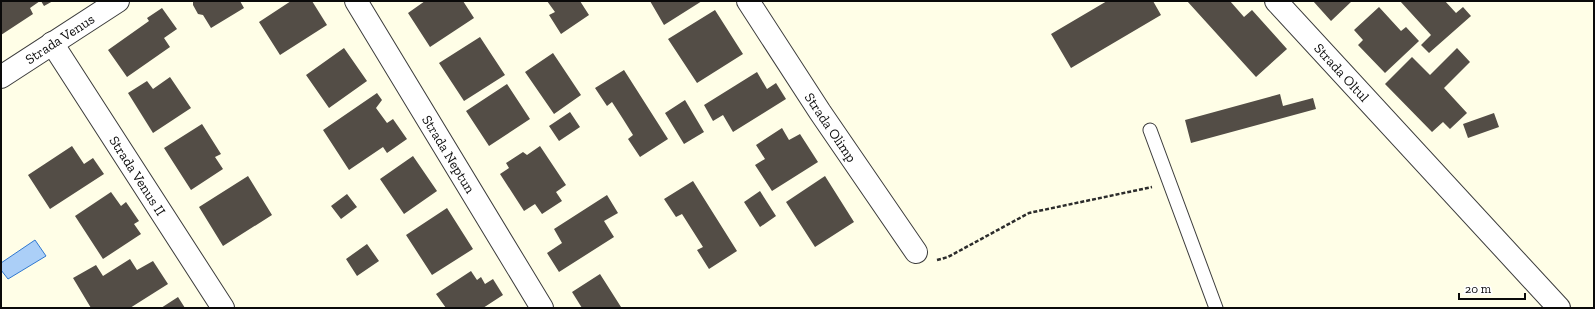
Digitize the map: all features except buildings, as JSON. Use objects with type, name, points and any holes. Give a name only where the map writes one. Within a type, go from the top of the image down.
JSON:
[{"type":"street","name":"Strada Venus","points":[[1,76],[118,1]]},
{"type":"street","name":"Strada Neptun","points":[[356,1],[542,308]]},
{"type":"street","name":"Strada Olimp","points":[[748,1],[820,112],[916,252]]},
{"type":"street","name":"Strada Oltul","points":[[1276,1],[1559,308]]},
{"type":"street","name":"Strada Venus II","points":[[52,43],[223,308]]},
{"type":"lane","points":[[1150,130],[1216,308]]},
{"type":"path","points":[[916,252],[931,262],[948,258],[1029,213],[1169,183]]},
{"type":"water","points":[[35,240],[46,256],[8,279],[1,270],[1,263]]}]
